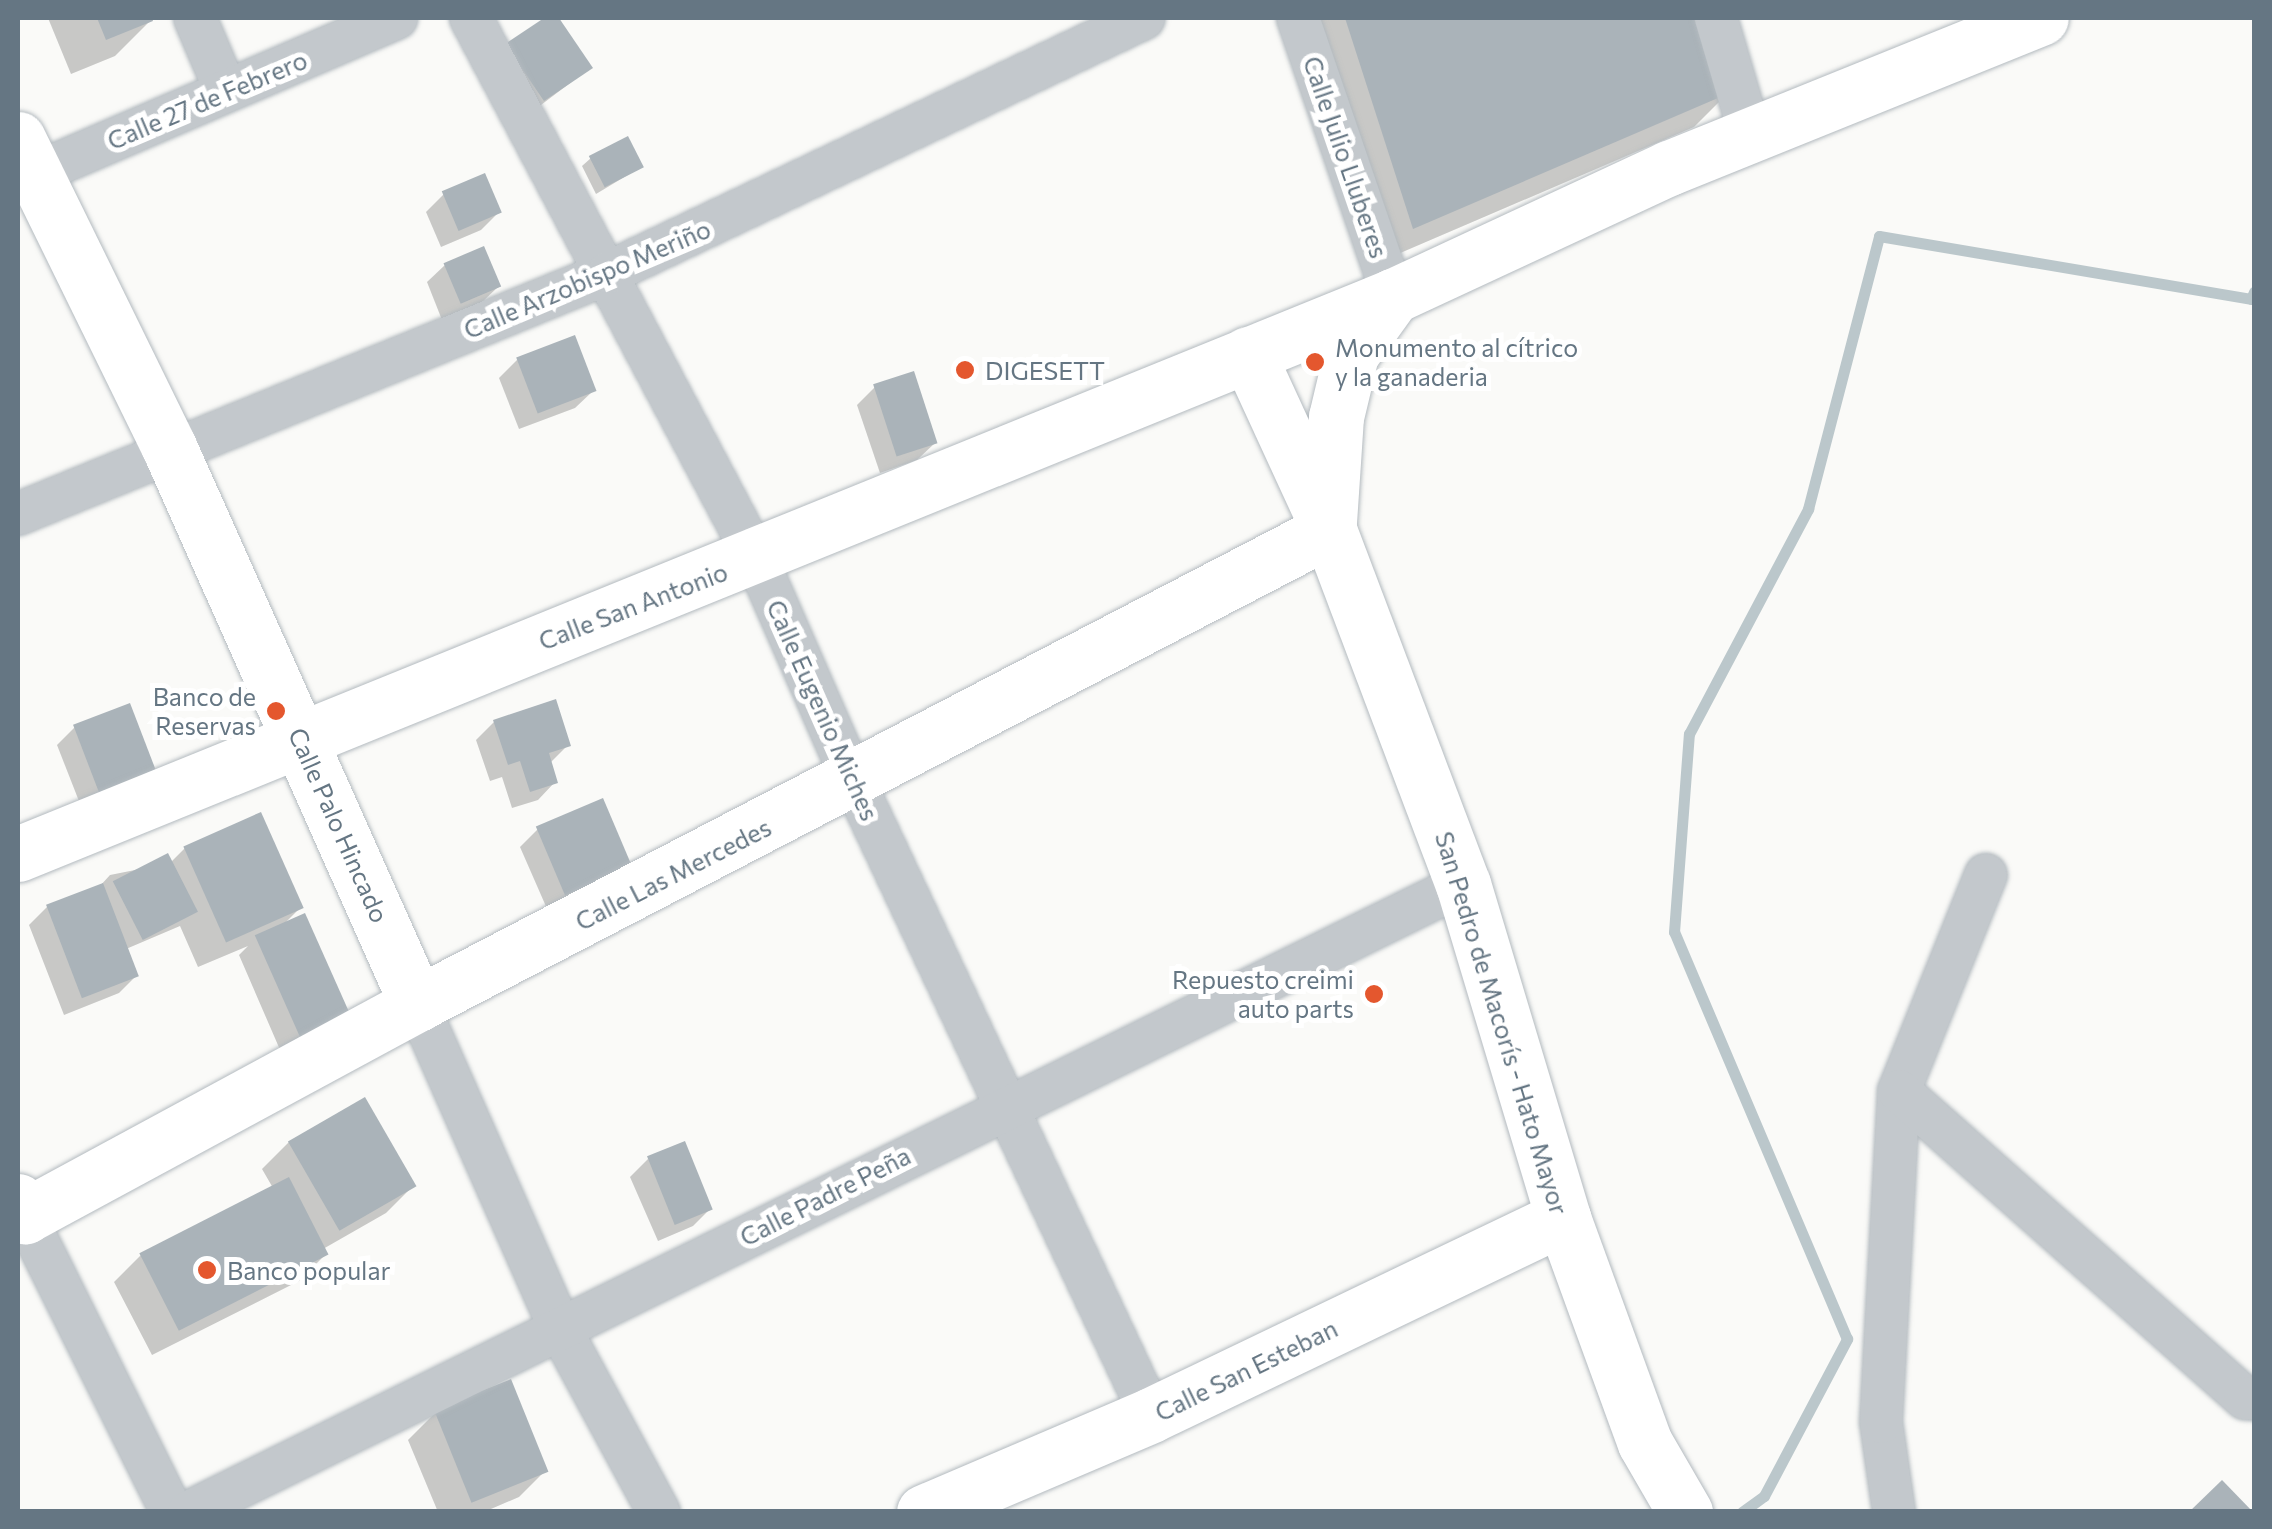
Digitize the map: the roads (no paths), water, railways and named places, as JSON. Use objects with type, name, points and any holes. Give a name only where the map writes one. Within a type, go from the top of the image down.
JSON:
[{"type":"main road","name":"Calle San Antonio","points":[[18,854],[300,736],[756,558],[1394,296],[1750,137],[2041,18]]},
{"type":"main road","name":"Calle Palo Hincado","points":[[23,165],[170,447],[416,1004]]},
{"type":"main road","name":"San Pedro de Macorís - Hato Mayor","points":[[1329,530],[1336,417],[1351,354],[1394,296]]},
{"type":"main road","name":"San Pedro de Macorís - Hato Mayor","points":[[1248,354],[1329,530],[1462,884],[1563,1218],[1645,1443],[1685,1512]]},
{"type":"main road","name":"Calle Las Mercedes","points":[[20,1213],[416,1004],[854,782],[1329,530]]},
{"type":"main road","name":"Calle San Esteban","points":[[924,1512],[1150,1415],[1563,1218]]},
{"type":"street","points":[[196,18],[226,92]]},
{"type":"street","name":"Calle 27 de Febrero","points":[[23,165],[226,92],[396,18]]},
{"type":"street","name":"Calle Eugenio Miches","points":[[471,18],[610,272],[756,558],[854,782],[1150,1415]]},
{"type":"street","name":"Calle Arzobispo Meriño","points":[[18,514],[170,447],[610,272],[1144,18]]},
{"type":"street","name":"Calle Julio Lluberes","points":[[1298,18],[1394,296]]},
{"type":"street","points":[[1716,18],[1750,137]]},
{"type":"street","points":[[1894,1512],[1880,1422],[1898,1091],[1986,875]]},
{"type":"street","name":"Calle Padre Peña","points":[[189,1512],[561,1330],[1006,1104],[1462,884]]},
{"type":"street","name":"Calle Palo Hincado","points":[[416,1004],[561,1330],[659,1512]]},
{"type":"street","points":[[1898,1091],[2245,1398],[2254,1399]]},
{"type":"street","points":[[20,1213],[172,1512]]},
{"type":"waterway","points":[[1742,1512],[1764,1496],[1847,1339],[1674,932],[1689,734],[1808,509],[1879,236],[2251,299],[2254,292]]},
{"type":"place","name":"Monumento al cítrico y la ganaderia","points":[[1315,362]]},
{"type":"place","name":"DIGESETT","points":[[965,370]]},
{"type":"place","name":"Banco de Reservas","points":[[276,711]]},
{"type":"place","name":"Repuesto creimi auto parts","points":[[1374,994]]},
{"type":"place","name":"Banco popular","points":[[207,1270]]}]
